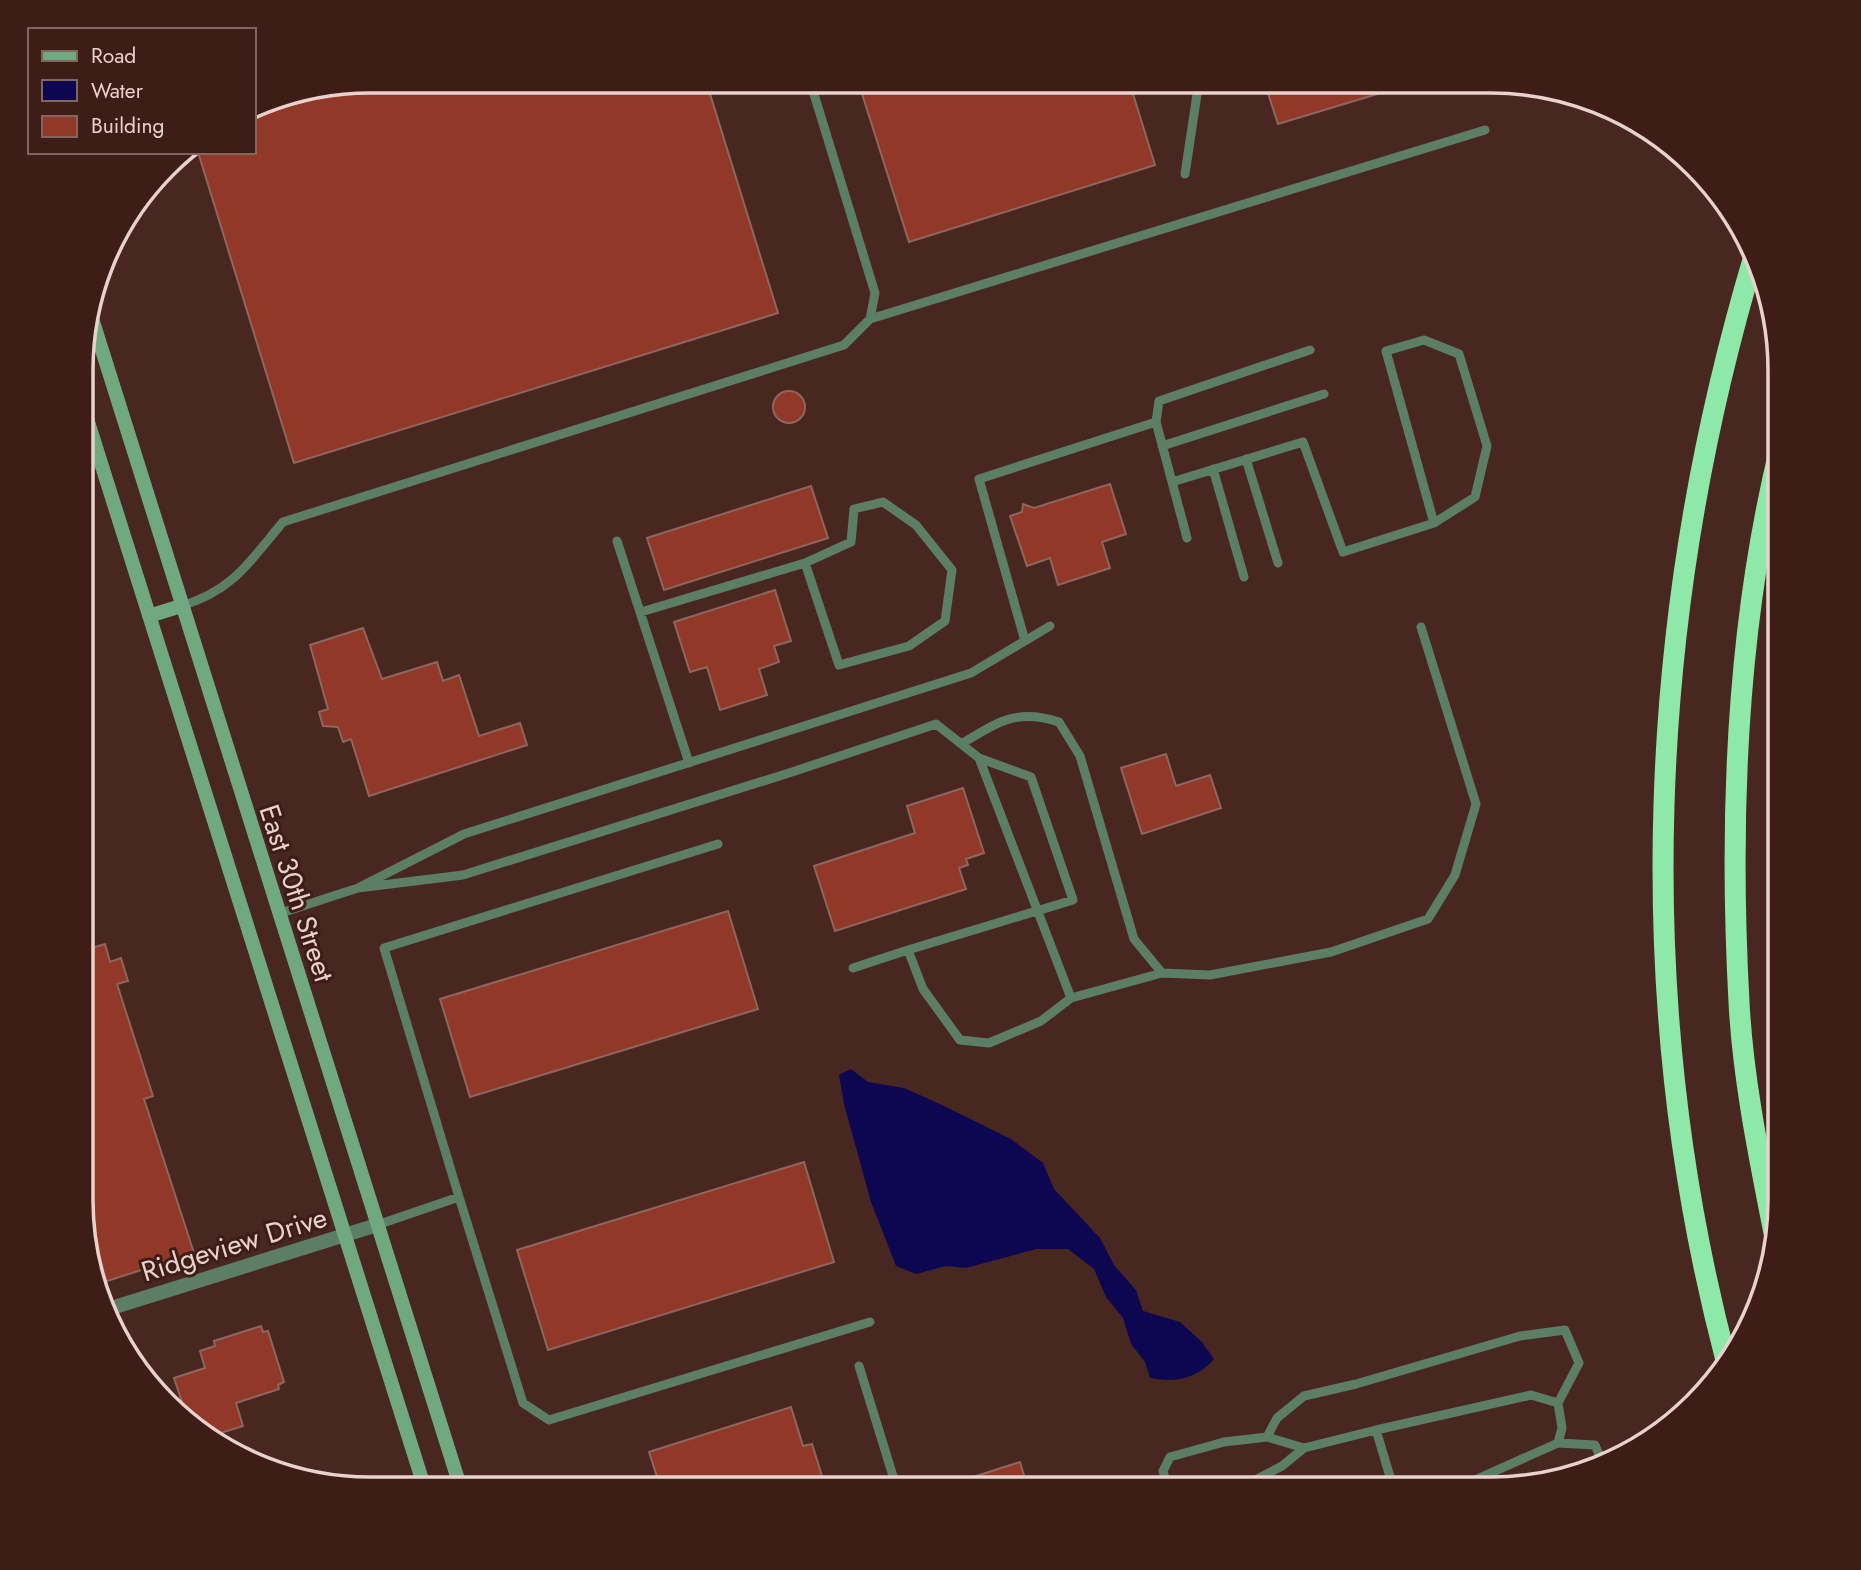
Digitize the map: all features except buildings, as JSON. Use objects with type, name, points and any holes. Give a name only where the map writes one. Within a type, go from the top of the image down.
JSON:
[{"type":"highway","points":[[1724,1351],[1703,1257],[1676,1089],[1663,933],[1662,811],[1669,688],[1690,524],[1713,410],[1750,271]]},
{"type":"highway","points":[[1768,506],[1749,631],[1738,738],[1736,869],[1739,1004],[1757,1149],[1768,1201]]},
{"type":"main road","name":"East 30th Street","points":[[96,330],[457,1477]]},
{"type":"main road","name":"East 30th Street","points":[[93,438],[421,1477]]},
{"type":"main road","points":[[149,616],[181,606]]},
{"type":"street","name":"Ridgeview Drive","points":[[114,1307],[377,1225]]},
{"type":"lane","points":[[814,93],[875,293],[870,319]]},
{"type":"lane","points":[[1185,174],[1197,93]]},
{"type":"lane","points":[[181,606],[210,597],[237,577],[283,522],[844,345],[870,319],[1485,130]]},
{"type":"lane","points":[[1172,482],[1303,442],[1343,552],[1434,523],[1475,497],[1487,446],[1459,354],[1424,340],[1386,351],[1434,523]]},
{"type":"lane","points":[[1187,538],[1156,422],[1159,401],[1310,350]]},
{"type":"lane","points":[[1162,446],[1324,394]]},
{"type":"lane","points":[[1025,641],[979,479],[1156,422]]},
{"type":"lane","points":[[1246,459],[1278,563]]},
{"type":"lane","points":[[1213,469],[1244,577]]},
{"type":"lane","points":[[640,612],[805,563],[851,542],[854,509],[883,502],[916,525],[952,570],[946,621],[909,646],[839,665],[805,563]]},
{"type":"lane","points":[[617,541],[689,763]]},
{"type":"lane","points":[[278,914],[358,888],[464,834],[971,673],[1050,626]]},
{"type":"lane","points":[[908,950],[923,989],[960,1040],[989,1043],[1041,1021],[1071,998],[1162,973],[1210,975],[1331,952],[1428,919],[1455,875],[1476,804],[1421,627]]},
{"type":"lane","points":[[961,744],[1004,719],[1037,715],[1059,722],[1080,756],[1135,939],[1162,973]]},
{"type":"lane","points":[[358,888],[463,875],[936,724],[979,758],[1031,777],[1073,900],[853,968]]},
{"type":"lane","points":[[979,758],[1071,998]]},
{"type":"lane","points":[[718,844],[384,948],[523,1403],[550,1420],[870,1322]]},
{"type":"lane","points":[[377,1225],[459,1197]]},
{"type":"lane","points":[[1267,1437],[1277,1418],[1304,1396],[1356,1384],[1520,1336],[1565,1330],[1579,1363],[1558,1403],[1562,1428],[1558,1443]]},
{"type":"lane","points":[[859,1366],[893,1477]]},
{"type":"lane","points":[[1261,1477],[1282,1466],[1304,1448],[1376,1430],[1531,1395],[1558,1403]]},
{"type":"lane","points":[[1376,1430],[1390,1477]]},
{"type":"lane","points":[[1165,1477],[1163,1471],[1170,1457],[1224,1442],[1267,1437],[1304,1448]]},
{"type":"lane","points":[[1482,1477],[1558,1443],[1595,1445],[1599,1455]]},
{"type":"water","points":[[851,1069],[868,1082],[904,1088],[940,1104],[1011,1139],[1043,1163],[1054,1189],[1100,1238],[1114,1265],[1136,1290],[1143,1311],[1180,1322],[1202,1342],[1214,1359],[1200,1371],[1185,1378],[1150,1378],[1145,1362],[1131,1344],[1123,1318],[1106,1297],[1094,1269],[1068,1249],[1036,1249],[966,1268],[946,1266],[916,1274],[896,1266],[871,1202],[844,1104],[839,1075]]}]
